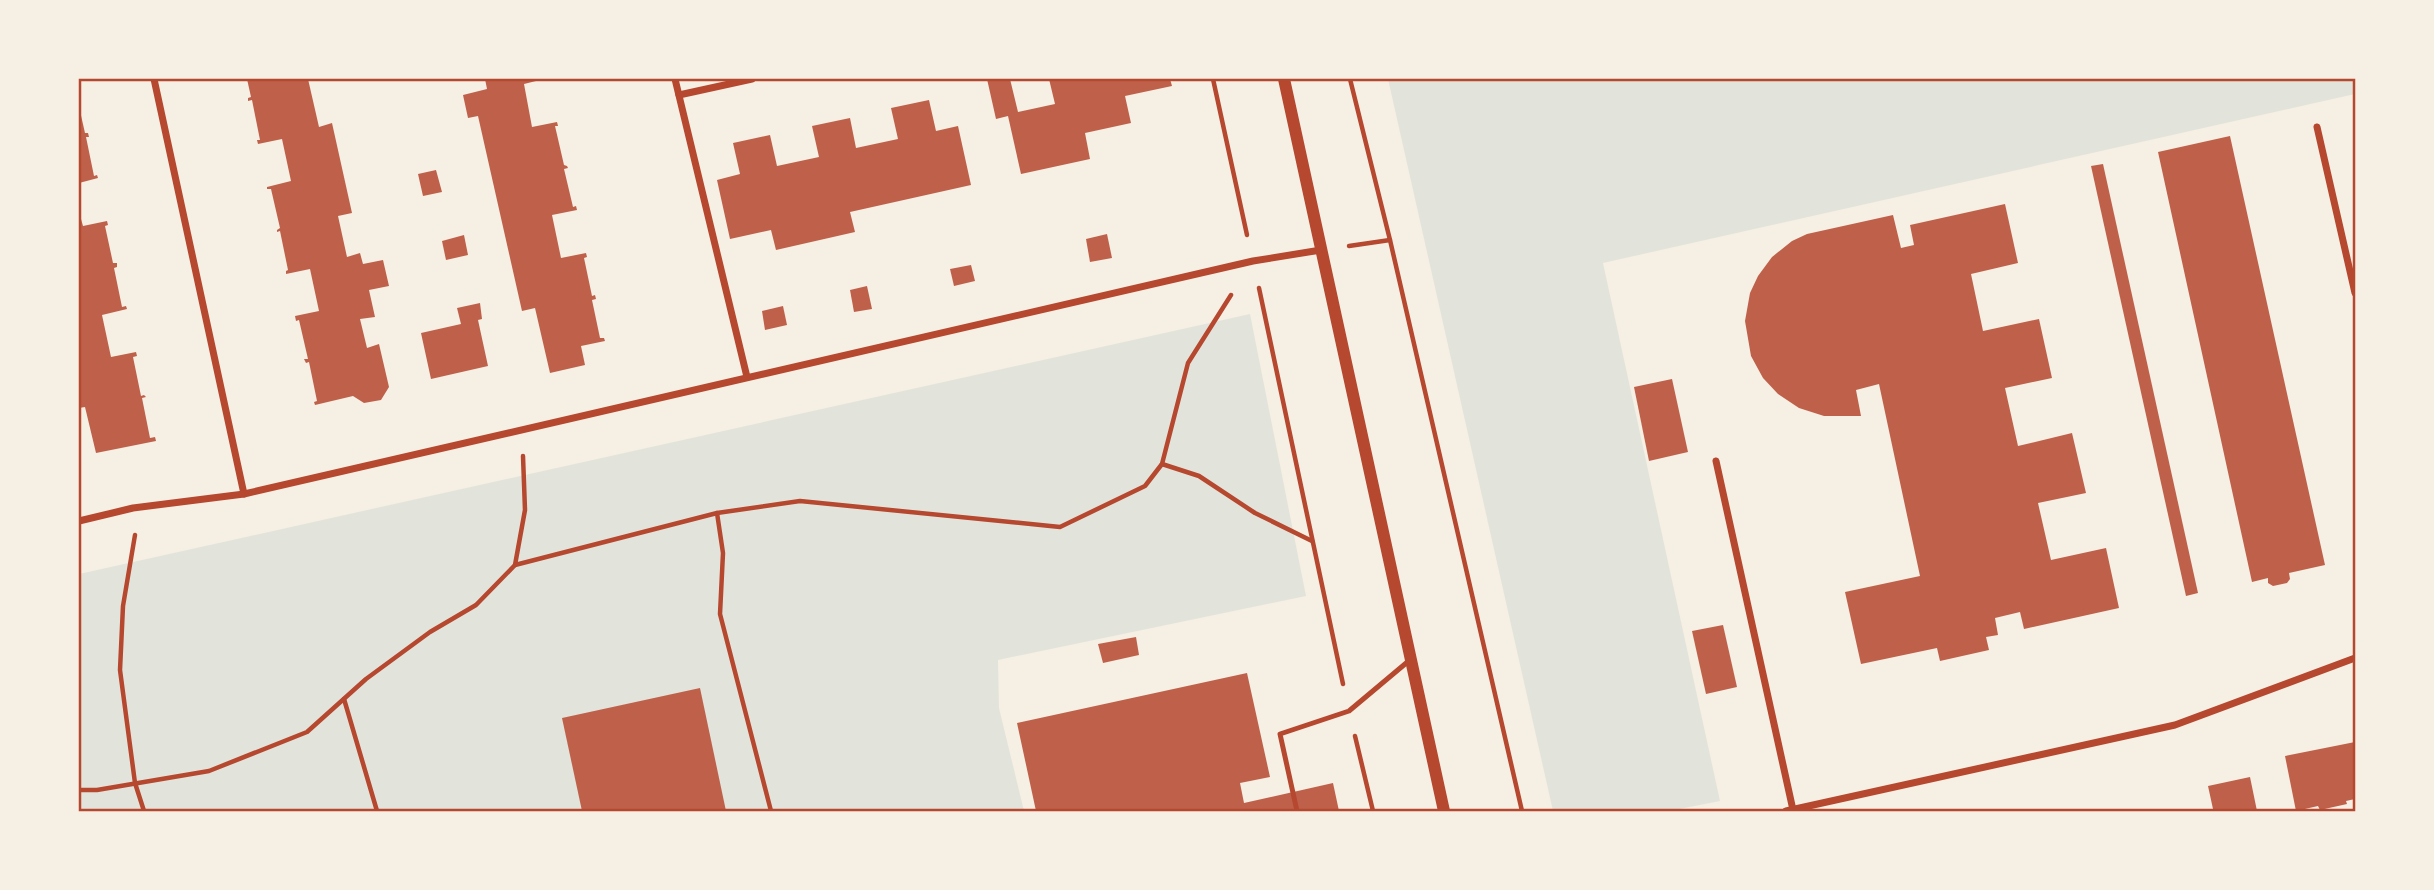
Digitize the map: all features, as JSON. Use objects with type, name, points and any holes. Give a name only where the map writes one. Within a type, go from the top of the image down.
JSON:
[{"type":"street","points":[[154,79],[244,494]]},
{"type":"street","points":[[675,79],[747,377]]},
{"type":"street","points":[[679,95],[752,79]]},
{"type":"street","points":[[1283,79],[1444,811]]},
{"type":"street","points":[[2317,127],[2355,293]]},
{"type":"street","points":[[79,521],[133,508],[244,494],[1253,261],[1321,250]]},
{"type":"street","points":[[1716,461],[1790,811],[2175,725],[2355,658]]},
{"type":"lane","points":[[1297,811],[1280,734],[1349,711],[1411,659]]},
{"type":"path","points":[[1213,79],[1373,811]]},
{"type":"path","points":[[1350,79],[1390,240],[1522,811]]},
{"type":"path","points":[[1321,250],[1390,240]]},
{"type":"path","points":[[79,790],[97,790],[209,771],[307,732],[366,679],[430,632],[476,605],[515,565],[717,513],[800,501],[1060,527],[1145,486],[1161,464],[1188,363],[1253,261]]},
{"type":"path","points":[[515,565],[525,510],[522,430]]},
{"type":"path","points":[[1161,464],[1199,476],[1255,513],[1312,541]]},
{"type":"path","points":[[717,513],[723,553],[720,614],[771,811]]},
{"type":"path","points":[[137,527],[122,606],[120,670],[135,783],[144,811]]},
{"type":"path","points":[[344,698],[377,811]]},
{"type":"shaded area","points":[[1388,79],[2355,79],[2355,94],[1603,263],[1720,801],[1669,811],[1553,811]]},
{"type":"shaded area","points":[[1250,314],[1306,596],[998,660],[999,708],[1024,811],[709,811],[695,736],[583,778],[589,811],[79,811],[79,574]]},
{"type":"building","points":[[247,79],[308,79],[319,127],[332,123],[352,213],[338,216],[347,257],[360,253],[363,264],[383,260],[389,286],[369,290],[375,317],[360,319],[367,348],[379,344],[389,387],[381,400],[364,403],[353,396],[315,405],[314,402],[317,401],[309,362],[306,363],[304,359],[308,359],[299,320],[296,321],[295,316],[319,311],[310,269],[286,274],[288,270],[280,231],[277,232],[280,228],[271,189],[267,187],[291,181],[282,139],[258,144],[257,140],[260,140],[252,100],[248,101],[251,97]]},
{"type":"building","points":[[485,79],[544,79],[524,84],[532,127],[557,122],[558,126],[555,126],[564,165],[568,168],[564,169],[573,207],[576,206],[577,210],[552,215],[561,258],[586,253],[587,257],[584,258],[592,296],[595,295],[596,299],[592,300],[600,338],[605,341],[581,346],[585,365],[550,373],[535,308],[522,311],[478,116],[468,118],[463,95],[487,89]]},
{"type":"building","points":[[987,79],[1010,79],[1018,112],[1055,104],[1049,79],[1170,79],[1172,86],[1125,96],[1131,123],[1085,133],[1090,159],[1021,174],[1008,116],[996,119]]},
{"type":"building","points":[[929,100],[936,131],[958,126],[971,185],[850,212],[855,232],[776,250],[771,230],[730,239],[717,180],[740,174],[733,143],[770,135],[777,166],[819,157],[812,126],[850,118],[856,148],[898,139],[891,108]]},
{"type":"building","points":[[80,111],[85,133],[88,133],[89,137],[86,137],[94,176],[97,175],[98,178],[79,183]]},
{"type":"building","points":[[2230,136],[2325,565],[2289,573],[2290,579],[2287,583],[2273,586],[2268,583],[2268,578],[2252,582],[2158,152]]},
{"type":"building","points":[[2103,164],[2198,593],[2186,596],[2091,166]]},
{"type":"building","points":[[436,170],[442,192],[423,196],[418,174]]},
{"type":"building","points":[[2005,204],[2018,263],[1971,274],[1983,331],[2039,319],[2052,378],[2005,388],[2018,446],[2072,433],[2086,493],[2038,503],[2051,560],[2106,548],[2119,608],[2024,629],[2020,612],[1995,618],[1998,635],[1986,637],[1989,650],[1940,661],[1937,648],[1861,664],[1845,592],[1920,576],[1879,384],[1856,390],[1861,416],[1824,416],[1799,408],[1778,394],[1763,378],[1751,356],[1745,321],[1750,293],[1772,257],[1792,241],[1807,234],[1893,215],[1901,248],[1914,245],[1910,225]]},
{"type":"building","points":[[79,212],[83,226],[107,221],[108,225],[105,226],[113,263],[117,263],[114,268],[122,307],[126,306],[127,309],[102,315],[111,357],[136,352],[137,356],[133,357],[141,396],[146,397],[142,398],[150,438],[155,437],[156,441],[96,453],[85,407],[79,408]]},
{"type":"building","points":[[1107,234],[1112,258],[1090,262],[1086,239]]},
{"type":"building","points":[[464,235],[468,255],[446,260],[442,241]]},
{"type":"building","points":[[971,265],[975,281],[954,286],[950,269]]},
{"type":"building","points":[[867,286],[872,309],[854,312],[850,290]]},
{"type":"building","points":[[480,303],[482,319],[478,320],[488,366],[431,379],[421,333],[461,324],[457,308]]},
{"type":"building","points":[[783,306],[787,325],[765,330],[762,311]]},
{"type":"building","points":[[1672,379],[1688,452],[1649,461],[1634,387]]},
{"type":"building","points":[[1723,625],[1737,687],[1706,694],[1692,631]]},
{"type":"building","points":[[1136,637],[1139,655],[1103,663],[1098,644]]},
{"type":"building","points":[[1247,673],[1270,777],[1240,783],[1244,803],[1333,783],[1339,811],[1036,811],[1017,723]]},
{"type":"building","points":[[700,688],[726,811],[582,811],[562,718]]},
{"type":"building","points":[[2355,742],[2355,799],[2346,801],[2347,804],[2320,810],[2318,806],[2296,811],[2285,756]]},
{"type":"building","points":[[2250,777],[2257,811],[2207,811],[2213,809],[2208,786]]}]
